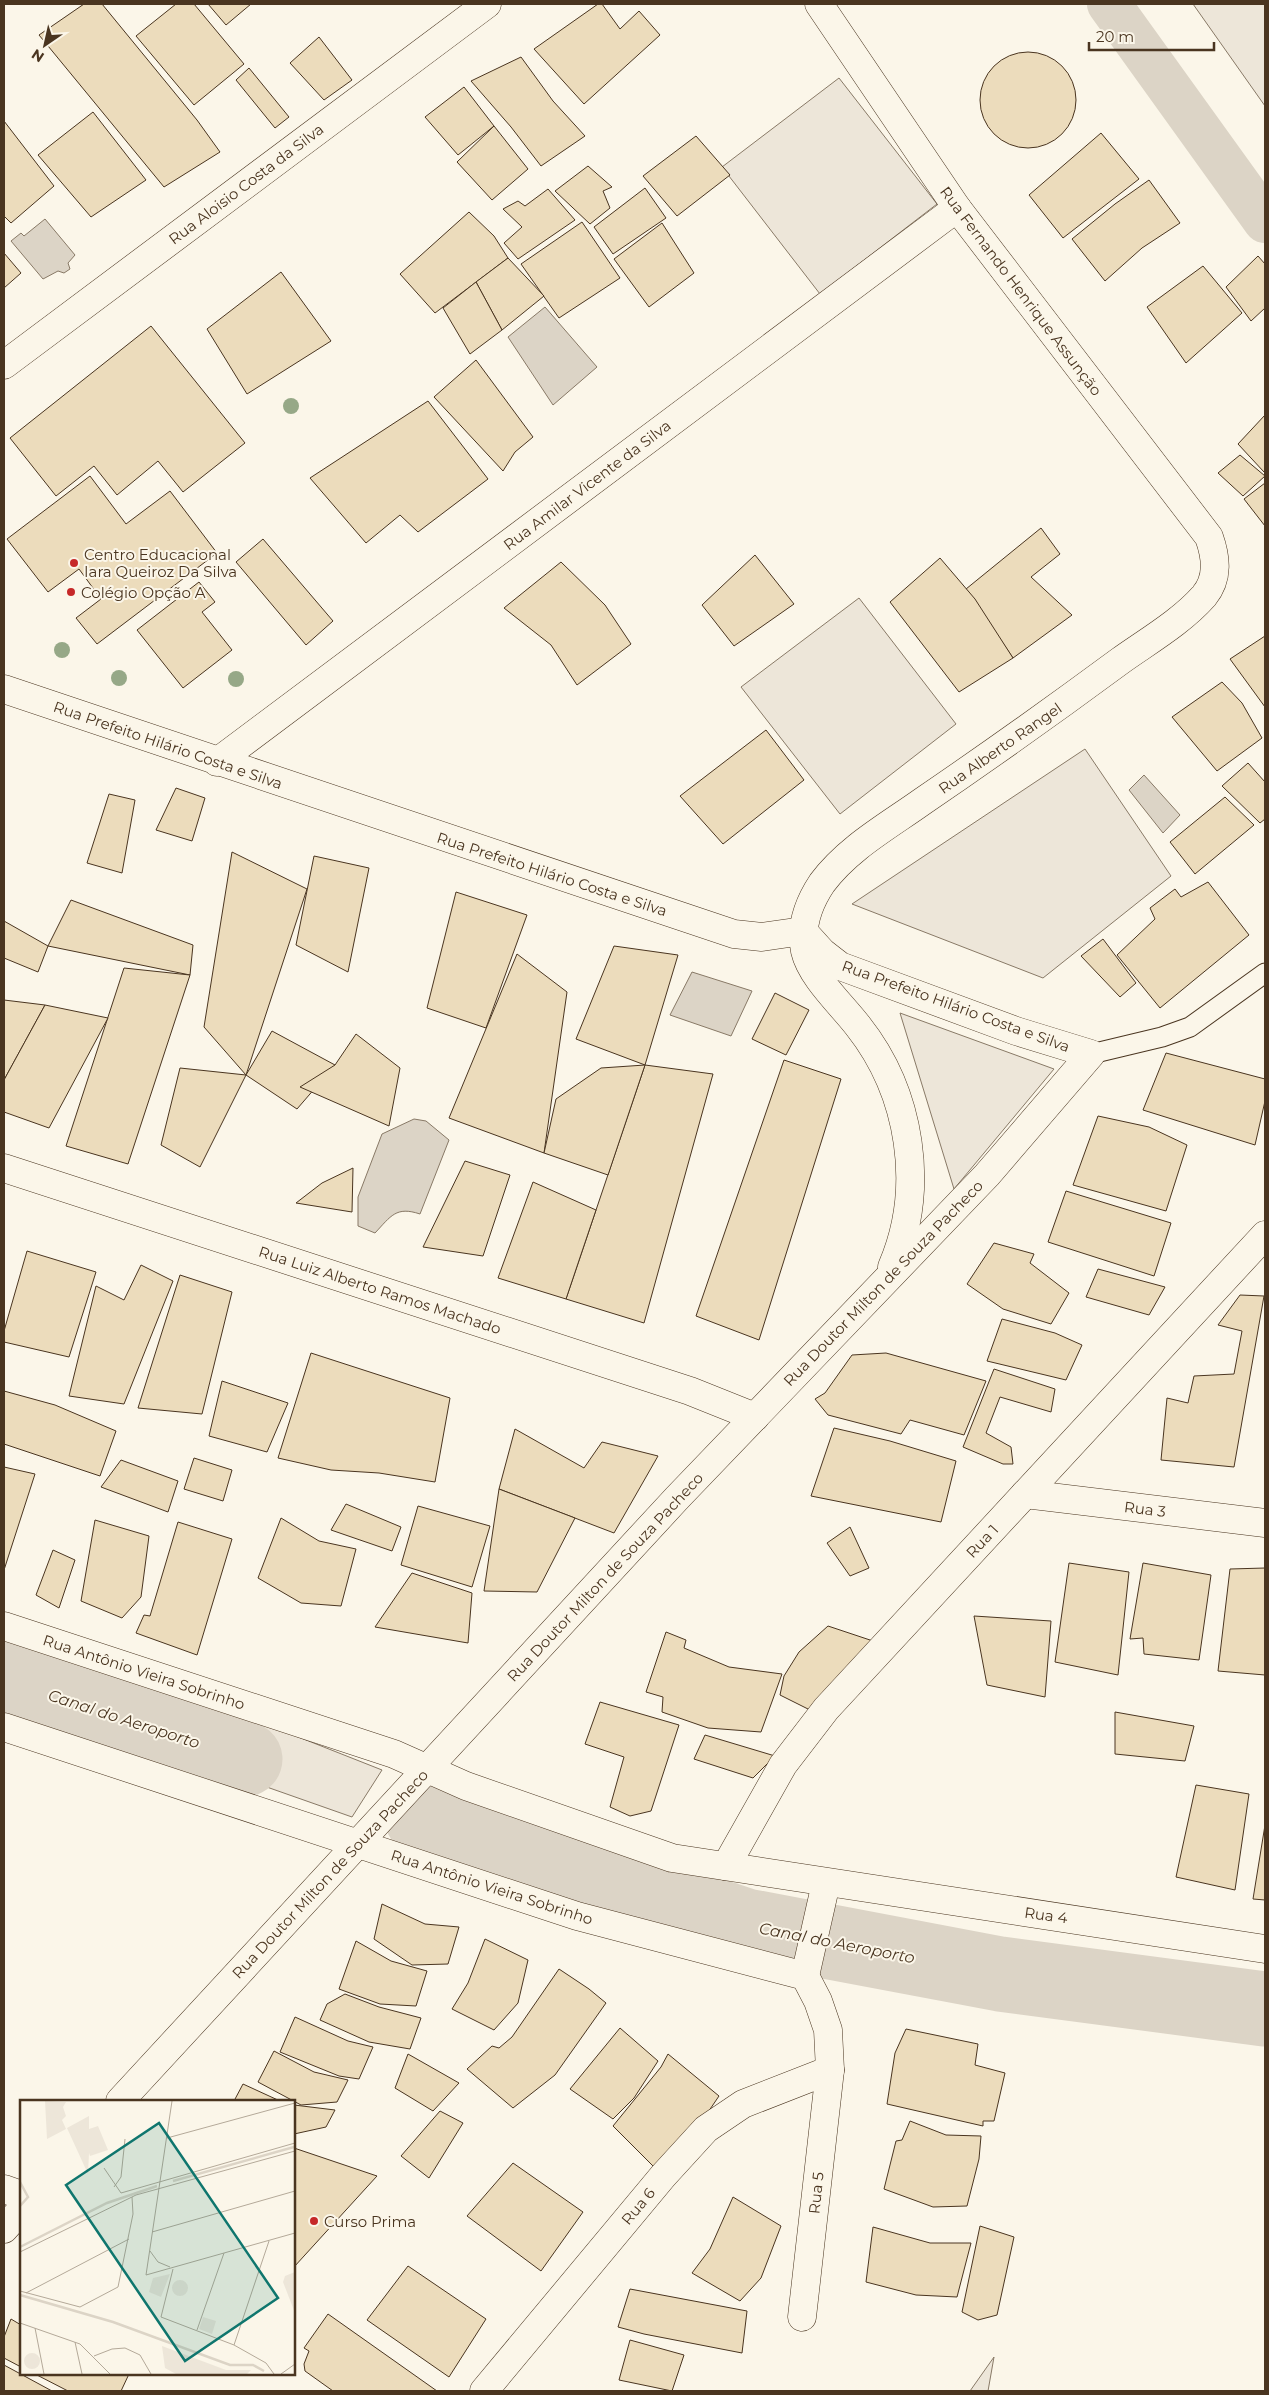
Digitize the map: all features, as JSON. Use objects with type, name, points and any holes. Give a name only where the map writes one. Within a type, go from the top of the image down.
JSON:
[{"type":"street","name":"Rua Aloisio Costa da Silva","points":[[4,365],[487,4]]},
{"type":"street","name":"Rua Fernando Henrique Assunção","points":[[819,4],[956,208],[1209,537],[1216,558],[1214,578]]},
{"type":"street","name":"Rua Amilar Vicente da Silva","points":[[217,762],[956,208]]},
{"type":"street","name":"Rua Alberto Rangel","points":[[803,931],[812,900],[827,878],[848,854],[1036,724],[1178,619],[1205,595],[1214,578]]},
{"type":"street","name":"Rua Prefeito Hilário Costa e Silva","points":[[4,689],[734,934],[762,938],[803,931],[822,952],[840,966],[1016,1031],[1091,1054]]},
{"type":"street","points":[[803,931],[806,953],[810,962],[827,988],[871,1042],[887,1071],[904,1123],[910,1154],[909,1211],[902,1245],[889,1276]]},
{"type":"street","name":"Rua Doutor Milton de Souza Pacheco","points":[[121,2100],[755,1417],[987,1175],[1091,1054]]},
{"type":"street","name":"Rua Luiz Alberto Ramos Machado","points":[[4,1168],[681,1388],[755,1417]]},
{"type":"street","name":"Rua 1","points":[[726,1866],[783,1765],[826,1709],[1265,1236]]},
{"type":"street","name":"Rua 3","points":[[1026,1494],[1265,1523]]},
{"type":"street","name":"Rua Antônio Vieira Sobrinho","points":[[4,1626],[385,1751],[466,1786],[672,1858],[726,1866],[824,1896]]},
{"type":"street","name":"Rua Antônio Vieira Sobrinho","points":[[4,1727],[577,1916],[808,1964]]},
{"type":"street","points":[[824,1896],[808,1964],[828,2030],[830,2070]]},
{"type":"street","name":"Rua 4","points":[[824,1896],[1265,1949]]},
{"type":"street","name":"Rua 5","points":[[802,2317],[830,2070]]},
{"type":"street","name":"Rua 6","points":[[484,2391],[663,2176],[706,2130],[743,2104],[830,2070]]},
{"type":"street","points":[[4,2189],[20,2195]]},
{"type":"street","points":[[4,2229],[20,2211]]},
{"type":"lane","points":[[1091,1054],[1162,1037],[1190,1027],[1265,973]]},
{"type":"shaded area","points":[[1193,4],[1265,4],[1265,106]]},
{"type":"shaded area","points":[[839,78],[937,204],[820,294],[722,167]]},
{"type":"shaded area","points":[[45,219],[75,255],[68,263],[70,269],[64,273],[58,271],[43,279],[11,241],[21,233],[24,236]]},
{"type":"shaded area","points":[[545,307],[597,367],[553,405],[508,337]]},
{"type":"shaded area","points":[[859,598],[956,724],[840,814],[741,687]]},
{"type":"shaded area","points":[[1085,749],[1171,876],[1043,978],[852,904]]},
{"type":"shaded area","points":[[1144,775],[1180,815],[1163,833],[1129,790]]},
{"type":"shaded area","points":[[692,972],[752,991],[731,1036],[670,1015]]},
{"type":"shaded area","points":[[900,1013],[1054,1069],[954,1189]]},
{"type":"shaded area","points":[[414,1119],[426,1121],[449,1140],[420,1214],[405,1211],[394,1214],[375,1233],[358,1226],[358,1197],[382,1134]]},
{"type":"shaded area","points":[[263,1723],[382,1770],[352,1817],[244,1779]]},
{"type":"shaded area","points":[[430,1798],[595,1851],[573,1900],[394,1838]]},
{"type":"shaded area","points":[[994,2357],[988,2391],[970,2391]]},
{"type":"building","points":[[84,4],[102,4],[197,120],[220,152],[164,187],[39,35]]},
{"type":"building","points":[[176,4],[194,4],[244,64],[194,105],[136,36]]},
{"type":"building","points":[[208,4],[251,4],[226,25]]},
{"type":"building","points":[[598,4],[602,4],[620,29],[639,11],[660,35],[584,104],[534,49]]},
{"type":"building","points":[[319,37],[352,80],[324,100],[290,63]]},
{"type":"building","points":[[1028,52],[1046,55],[1062,66],[1073,82],[1076,100],[1073,118],[1062,134],[1046,145],[1028,148],[1010,145],[994,134],[983,118],[980,100],[983,82],[994,66],[1010,55]]},
{"type":"building","points":[[521,57],[553,101],[585,136],[541,166],[511,127],[471,81]]},
{"type":"building","points":[[249,68],[289,117],[275,128],[236,80]]},
{"type":"building","points":[[464,87],[494,126],[458,155],[425,117]]},
{"type":"building","points":[[93,112],[146,180],[91,217],[38,155]]},
{"type":"building","points":[[4,121],[54,186],[11,223],[4,216]]},
{"type":"building","points":[[494,126],[528,169],[492,200],[457,162]]},
{"type":"building","points":[[1101,133],[1139,179],[1063,238],[1029,195]]},
{"type":"building","points":[[696,136],[730,175],[677,216],[643,176]]},
{"type":"building","points":[[588,166],[612,187],[603,191],[610,208],[590,224],[555,191]]},
{"type":"building","points":[[1149,180],[1180,223],[1142,248],[1105,281],[1072,239],[1115,204]]},
{"type":"building","points":[[645,188],[666,218],[613,254],[594,227]]},
{"type":"building","points":[[548,189],[575,220],[518,259],[504,243],[522,227],[503,209],[518,201],[525,206]]},
{"type":"building","points":[[469,212],[494,236],[508,258],[435,313],[400,274]]},
{"type":"building","points":[[582,222],[620,278],[559,318],[521,264]]},
{"type":"building","points":[[662,223],[694,273],[649,307],[614,259]]},
{"type":"building","points":[[4,253],[21,273],[4,288]]},
{"type":"building","points":[[1258,256],[1265,264],[1265,308],[1251,321],[1226,287]]},
{"type":"building","points":[[508,258],[544,296],[502,330],[476,282]]},
{"type":"building","points":[[1203,266],[1242,313],[1186,363],[1147,307]]},
{"type":"building","points":[[281,272],[331,341],[247,394],[207,329]]},
{"type":"building","points":[[476,282],[502,330],[470,354],[443,308]]},
{"type":"building","points":[[151,326],[245,443],[183,492],[158,461],[117,495],[94,466],[56,496],[10,438]]},
{"type":"building","points":[[476,360],[533,437],[515,452],[503,471],[434,397]]},
{"type":"building","points":[[428,401],[488,479],[418,532],[400,515],[366,543],[310,478]]},
{"type":"building","points":[[1265,415],[1265,471],[1264,472],[1238,444]]},
{"type":"building","points":[[1240,455],[1265,476],[1243,496],[1218,473]]},
{"type":"building","points":[[90,476],[126,524],[170,491],[217,553],[97,644],[76,618],[101,599],[79,569],[48,592],[7,539]]},
{"type":"building","points":[[1265,483],[1265,526],[1244,499]]},
{"type":"building","points":[[1041,528],[1060,554],[1031,577],[1072,615],[1013,658],[966,589]]},
{"type":"building","points":[[263,539],[333,621],[306,645],[236,562]]},
{"type":"building","points":[[755,555],[794,604],[734,646],[702,605]]},
{"type":"building","points":[[940,558],[975,599],[1013,658],[959,692],[890,602]]},
{"type":"building","points":[[561,562],[605,605],[631,644],[577,685],[551,645],[504,608]]},
{"type":"building","points":[[199,582],[215,602],[202,612],[232,650],[183,688],[137,630]]},
{"type":"building","points":[[1265,636],[1265,707],[1230,659]]},
{"type":"building","points":[[1222,682],[1242,703],[1262,738],[1217,771],[1172,717]]},
{"type":"building","points":[[766,730],[804,780],[723,844],[680,796]]},
{"type":"building","points":[[1248,763],[1265,782],[1265,819],[1260,823],[1222,786]]},
{"type":"building","points":[[176,788],[205,798],[192,841],[156,830]]},
{"type":"building","points":[[109,794],[135,800],[122,873],[87,863]]},
{"type":"building","points":[[1225,797],[1254,825],[1195,874],[1170,842]]},
{"type":"building","points":[[232,852],[307,889],[246,1075],[204,1027]]},
{"type":"building","points":[[314,856],[369,868],[348,972],[296,945]]},
{"type":"building","points":[[1208,882],[1249,935],[1160,1008],[1117,955],[1155,919],[1150,908],[1175,889],[1181,897]]},
{"type":"building","points":[[456,892],[527,915],[486,1028],[427,1008]]},
{"type":"building","points":[[71,900],[193,945],[190,975],[48,946]]},
{"type":"building","points":[[4,921],[48,946],[38,972],[4,958]]},
{"type":"building","points":[[1103,939],[1136,983],[1120,997],[1081,956]]},
{"type":"building","points":[[614,946],[678,955],[645,1065],[576,1039]]},
{"type":"building","points":[[517,954],[567,992],[544,1153],[449,1118]]},
{"type":"building","points":[[124,968],[190,975],[128,1164],[66,1146]]},
{"type":"building","points":[[775,993],[809,1010],[786,1055],[752,1039]]},
{"type":"building","points":[[4,1000],[45,1005],[4,1080]]},
{"type":"building","points":[[45,1005],[108,1018],[49,1128],[4,1112],[4,1080]]},
{"type":"building","points":[[272,1031],[335,1065],[297,1109],[246,1075]]},
{"type":"building","points":[[356,1034],[400,1068],[389,1126],[300,1087],[335,1065]]},
{"type":"building","points":[[1166,1053],[1265,1079],[1265,1101],[1255,1145],[1143,1110]]},
{"type":"building","points":[[784,1060],[841,1079],[759,1340],[696,1316]]},
{"type":"building","points":[[645,1065],[713,1074],[644,1323],[566,1299]]},
{"type":"building","points":[[645,1065],[608,1175],[544,1153],[556,1099],[601,1068]]},
{"type":"building","points":[[180,1068],[246,1075],[200,1167],[161,1145]]},
{"type":"building","points":[[1098,1116],[1149,1127],[1187,1145],[1166,1211],[1073,1185]]},
{"type":"building","points":[[465,1161],[510,1175],[483,1256],[423,1247]]},
{"type":"building","points":[[353,1168],[352,1212],[296,1203],[322,1183]]},
{"type":"building","points":[[533,1182],[596,1210],[566,1299],[498,1278]]},
{"type":"building","points":[[1066,1191],[1171,1223],[1154,1276],[1048,1242]]},
{"type":"building","points":[[994,1243],[1034,1254],[1030,1263],[1069,1293],[1051,1324],[1003,1309],[967,1284]]},
{"type":"building","points":[[27,1251],[96,1272],[69,1357],[4,1342],[4,1331]]},
{"type":"building","points":[[141,1265],[173,1281],[124,1404],[69,1396],[96,1286],[124,1300]]},
{"type":"building","points":[[1098,1269],[1165,1287],[1149,1315],[1086,1297]]},
{"type":"building","points":[[180,1275],[232,1292],[202,1414],[138,1408]]},
{"type":"building","points":[[1240,1295],[1264,1296],[1234,1467],[1161,1460],[1167,1398],[1188,1403],[1194,1376],[1234,1374],[1242,1331],[1218,1325]]},
{"type":"building","points":[[1002,1319],[1055,1333],[1082,1345],[1066,1380],[987,1361]]},
{"type":"building","points":[[311,1353],[450,1398],[435,1482],[379,1473],[331,1470],[278,1458]]},
{"type":"building","points":[[886,1353],[986,1381],[964,1435],[910,1420],[901,1434],[828,1415],[815,1399],[825,1393],[852,1355]]},
{"type":"building","points":[[994,1369],[1055,1389],[1051,1412],[1000,1397],[986,1433],[1011,1447],[1013,1464],[1003,1464],[963,1447]]},
{"type":"building","points":[[222,1381],[288,1403],[267,1452],[209,1436]]},
{"type":"building","points":[[4,1391],[55,1405],[116,1431],[100,1476],[4,1444]]},
{"type":"building","points":[[834,1428],[890,1441],[956,1461],[941,1522],[811,1496]]},
{"type":"building","points":[[515,1429],[584,1468],[602,1442],[658,1456],[614,1533],[499,1489]]},
{"type":"building","points":[[194,1458],[232,1470],[223,1501],[184,1489]]},
{"type":"building","points":[[121,1460],[178,1481],[168,1512],[101,1487]]},
{"type":"building","points":[[4,1467],[35,1474],[4,1570]]},
{"type":"building","points":[[499,1489],[575,1518],[537,1592],[484,1591]]},
{"type":"building","points":[[346,1504],[401,1527],[392,1551],[331,1530]]},
{"type":"building","points":[[418,1506],[490,1526],[472,1587],[401,1565]]},
{"type":"building","points":[[281,1518],[319,1541],[356,1549],[341,1606],[301,1603],[258,1578]]},
{"type":"building","points":[[95,1520],[149,1536],[141,1597],[122,1618],[81,1601]]},
{"type":"building","points":[[178,1522],[232,1539],[197,1655],[136,1633],[144,1615],[150,1616]]},
{"type":"building","points":[[850,1527],[869,1568],[850,1576],[827,1543]]},
{"type":"building","points":[[53,1550],[75,1560],[59,1608],[36,1595]]},
{"type":"building","points":[[1069,1563],[1129,1572],[1118,1675],[1055,1662]]},
{"type":"building","points":[[1143,1563],[1211,1575],[1199,1660],[1144,1654],[1143,1638],[1130,1639]]},
{"type":"building","points":[[1265,1568],[1265,1675],[1218,1671],[1230,1569]]},
{"type":"building","points":[[412,1573],[472,1593],[468,1643],[375,1627]]},
{"type":"building","points":[[974,1616],[1051,1621],[1045,1697],[987,1685]]},
{"type":"building","points":[[828,1626],[879,1643],[816,1713],[780,1695],[784,1676],[799,1652]]},
{"type":"building","points":[[666,1632],[686,1640],[684,1648],[729,1667],[782,1674],[761,1732],[708,1728],[662,1712],[663,1697],[646,1692]]},
{"type":"building","points":[[600,1702],[679,1725],[651,1811],[630,1816],[610,1807],[624,1757],[585,1744]]},
{"type":"building","points":[[1115,1712],[1194,1726],[1185,1761],[1115,1754]]},
{"type":"building","points":[[705,1735],[775,1756],[753,1778],[694,1759]]},
{"type":"building","points":[[1196,1785],[1249,1794],[1235,1890],[1176,1877]]},
{"type":"building","points":[[1265,1825],[1265,1900],[1253,1899]]},
{"type":"building","points":[[382,1904],[425,1924],[459,1927],[448,1964],[412,1965],[374,1939]]},
{"type":"building","points":[[485,1939],[528,1960],[518,2003],[494,2030],[452,2009],[468,1983]]},
{"type":"building","points":[[356,1941],[391,1961],[427,1971],[416,2006],[380,2004],[339,1989]]},
{"type":"building","points":[[559,1969],[606,2003],[555,2075],[513,2108],[467,2069],[492,2046],[499,2048],[512,2037]]},
{"type":"building","points":[[345,1994],[379,2007],[421,2018],[410,2049],[369,2042],[320,2020],[327,2004]]},
{"type":"building","points":[[295,2017],[348,2041],[373,2047],[359,2079],[339,2076],[280,2052]]},
{"type":"building","points":[[620,2028],[658,2061],[634,2098],[613,2119],[570,2089]]},
{"type":"building","points":[[906,2029],[978,2044],[975,2065],[1005,2073],[994,2121],[983,2121],[983,2126],[887,2104],[895,2053]]},
{"type":"building","points":[[274,2051],[314,2072],[348,2080],[337,2102],[301,2105],[295,2100],[258,2082]]},
{"type":"building","points":[[408,2054],[459,2083],[433,2111],[395,2088]]},
{"type":"building","points":[[668,2054],[719,2096],[685,2146],[660,2173],[613,2126],[661,2067]]},
{"type":"building","points":[[243,2084],[278,2100],[235,2100]]},
{"type":"building","points":[[295,2105],[335,2110],[326,2127],[295,2134]]},
{"type":"building","points":[[440,2111],[463,2123],[429,2178],[401,2156]]},
{"type":"building","points":[[910,2121],[946,2135],[981,2136],[979,2159],[967,2206],[933,2207],[884,2189],[896,2141],[902,2140]]},
{"type":"building","name":"Curso Prima","points":[[295,2148],[377,2176],[295,2266]]},
{"type":"building","points":[[513,2163],[583,2212],[541,2271],[467,2216]]},
{"type":"building","points":[[733,2197],[781,2226],[761,2278],[740,2301],[692,2273],[710,2249]]},
{"type":"building","points":[[980,2226],[1014,2237],[997,2315],[978,2320],[962,2312]]},
{"type":"building","points":[[873,2227],[930,2243],[971,2243],[957,2297],[916,2295],[866,2282]]},
{"type":"building","points":[[408,2266],[486,2319],[449,2377],[367,2320]]},
{"type":"building","points":[[630,2289],[747,2311],[742,2353],[644,2334],[618,2327]]},
{"type":"building","points":[[328,2314],[437,2391],[333,2391],[305,2371],[304,2364],[309,2351],[304,2348]]},
{"type":"building","points":[[11,2319],[20,2324],[20,2366],[4,2358],[4,2337]]},
{"type":"building","points":[[630,2340],[684,2355],[672,2391],[619,2380]]},
{"type":"building","points":[[4,2365],[52,2391],[4,2391]]},
{"type":"building","points":[[37,2375],[129,2375],[121,2391],[68,2391]]},
{"type":"waterway","points":[[1109,4],[1265,221]]},
{"type":"waterway","name":"Canal do Aeroporto","points":[[4,1679],[245,1759]]},
{"type":"waterway","name":"Canal do Aeroporto","points":[[422,1818],[746,1926],[1000,1974],[1265,2009]]},
{"type":"place","name":"Centro Educacional Iara Queiroz Da Silva","points":[[74,563]]},
{"type":"place","name":"Colégio Opção A","points":[[71,592]]},
{"type":"place","name":"Curso Prima","points":[[314,2221]]}]
